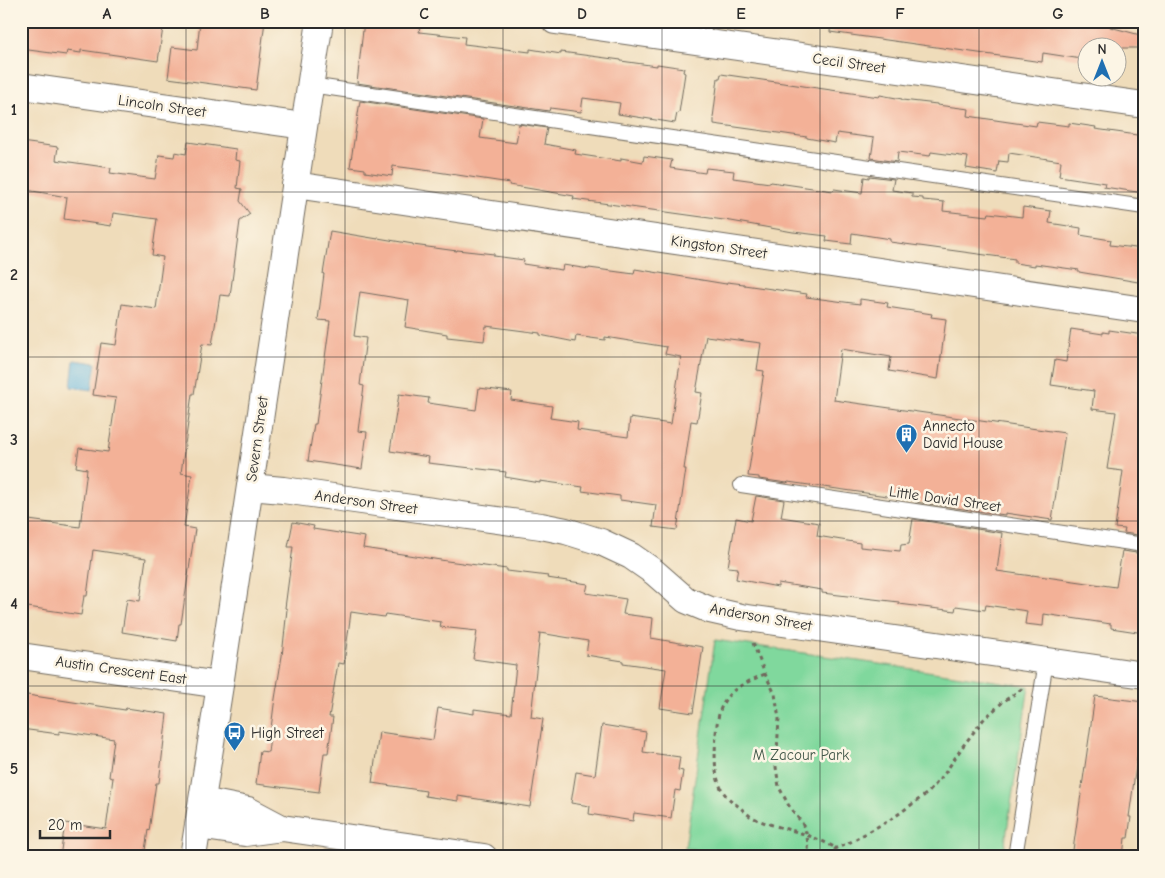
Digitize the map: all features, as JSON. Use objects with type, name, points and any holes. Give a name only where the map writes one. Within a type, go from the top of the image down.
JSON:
[{"type":"street","name":"Severn Street","points":[[193,857],[320,21]]},
{"type":"street","name":"Cecil Street","points":[[555,21],[1144,106]]},
{"type":"street","name":"Lincoln Street","points":[[21,86],[304,126]]},
{"type":"street","name":"Kingston Street","points":[[295,185],[1144,310]]},
{"type":"street","name":"Anderson Street","points":[[250,487],[566,531],[601,542],[631,556],[654,572],[686,600],[710,610],[750,618],[1144,675]]},
{"type":"street","name":"Austin Crescent East","points":[[21,656],[220,685]]},
{"type":"street","points":[[200,814],[248,810],[282,828],[378,849],[484,857]]},
{"type":"lane","points":[[310,84],[1144,207]]},
{"type":"lane","name":"Little David Street","points":[[741,486],[1144,545]]},
{"type":"lane","points":[[1015,857],[1046,661]]},
{"type":"path","points":[[753,643],[775,694],[779,719],[776,767],[779,787],[789,806],[802,823],[807,835],[809,857]]},
{"type":"path","points":[[765,674],[742,684],[729,693],[721,705],[714,755],[722,789],[730,799],[751,816],[768,824],[823,841],[836,848]]},
{"type":"path","points":[[830,857],[836,848],[847,844],[893,818],[929,792],[984,720],[1029,683]]},
{"type":"green space","name":"M Zacour Park","points":[[715,640],[1029,686],[1003,857],[747,857],[685,848]]},
{"type":"water","points":[[74,360],[96,363],[92,390],[71,387]]},
{"type":"building","points":[[21,21],[164,21],[158,61],[81,50],[81,53],[67,51],[66,55],[21,49]]},
{"type":"building","points":[[200,21],[265,21],[256,90],[168,78],[172,47],[197,50]]},
{"type":"building","points":[[364,21],[386,21],[420,26],[419,32],[465,37],[464,44],[530,52],[530,49],[561,54],[561,52],[684,68],[683,72],[685,73],[679,113],[677,113],[675,123],[618,114],[620,103],[583,98],[581,112],[550,108],[549,111],[357,83]]},
{"type":"building","points":[[831,21],[1032,21],[1052,24],[1052,21],[1111,21],[1110,27],[1144,36],[1144,48],[1128,48],[1128,38],[1078,38],[1078,58],[1043,53],[1042,62],[830,32]]},
{"type":"building","points":[[721,74],[969,109],[968,116],[1036,126],[1037,122],[1069,126],[1069,123],[1144,136],[1144,193],[1104,187],[1105,183],[1059,176],[1061,161],[1009,153],[1008,162],[999,161],[997,173],[966,168],[968,157],[931,152],[930,156],[898,152],[897,162],[871,158],[874,138],[837,133],[835,143],[807,137],[714,124],[713,118],[718,78],[720,78]]},
{"type":"building","points":[[360,101],[483,119],[480,138],[516,143],[519,124],[547,128],[544,144],[576,150],[575,154],[621,161],[621,158],[643,162],[644,156],[672,160],[670,168],[705,173],[706,168],[734,171],[733,178],[833,191],[834,189],[862,193],[864,177],[869,178],[869,176],[894,179],[892,190],[912,193],[912,197],[944,202],[943,211],[988,216],[989,213],[1022,217],[1023,207],[1051,211],[1049,223],[1081,228],[1080,235],[1111,240],[1110,245],[1144,249],[1144,283],[1079,272],[1079,270],[1015,263],[1015,259],[890,242],[890,239],[852,233],[851,244],[826,241],[827,236],[573,199],[574,196],[509,185],[510,183],[431,171],[393,166],[392,176],[365,172],[365,169],[350,167]]},
{"type":"building","points":[[21,142],[58,147],[56,160],[111,168],[110,173],[155,179],[159,155],[174,157],[175,152],[186,154],[188,142],[236,149],[235,160],[240,161],[237,188],[242,189],[240,201],[250,214],[240,221],[230,296],[220,295],[212,345],[202,344],[194,394],[192,394],[181,473],[192,475],[184,527],[195,529],[177,641],[122,632],[127,599],[140,601],[146,558],[93,550],[87,596],[84,596],[81,615],[21,606],[21,573],[29,520],[80,527],[87,469],[76,467],[79,448],[108,452],[116,398],[93,395],[101,343],[116,345],[122,304],[156,309],[163,257],[152,255],[157,219],[113,213],[111,226],[64,219],[67,197],[21,189]]},
{"type":"building","points":[[330,231],[413,245],[494,254],[494,256],[524,260],[523,264],[562,270],[563,265],[634,274],[635,269],[726,284],[727,282],[744,284],[807,294],[806,297],[860,304],[860,299],[888,303],[887,307],[932,314],[931,317],[946,319],[938,379],[889,371],[891,357],[841,349],[834,400],[1065,433],[1052,520],[915,502],[915,500],[748,476],[764,371],[757,370],[761,343],[706,336],[696,392],[702,393],[697,422],[691,421],[677,530],[653,527],[656,505],[620,500],[620,496],[582,491],[583,487],[540,481],[540,483],[505,477],[506,472],[428,463],[429,457],[390,451],[399,394],[429,398],[428,403],[476,410],[479,388],[512,392],[511,400],[552,406],[550,418],[578,422],[577,430],[628,437],[630,418],[671,424],[681,357],[665,354],[667,347],[605,337],[605,340],[576,336],[575,342],[540,335],[540,333],[486,326],[484,341],[447,337],[447,334],[405,327],[409,300],[360,292],[354,336],[366,338],[360,385],[364,386],[358,431],[367,432],[362,469],[308,461],[314,424],[316,424],[330,321],[318,320]]},
{"type":"building","points":[[1071,329],[1103,334],[1103,332],[1109,333],[1109,330],[1144,335],[1144,536],[1124,533],[1125,529],[1115,528],[1123,471],[1107,469],[1116,412],[1092,409],[1094,391],[1051,385],[1055,360],[1066,362]]},
{"type":"building","points":[[756,496],[784,500],[781,517],[819,523],[817,536],[860,543],[860,547],[900,551],[901,545],[909,544],[913,519],[1002,533],[997,571],[1116,587],[1122,551],[1144,554],[1144,633],[1111,628],[1111,624],[1044,614],[1043,626],[1025,624],[1027,611],[986,605],[985,610],[956,606],[955,611],[822,593],[822,590],[778,583],[778,587],[736,579],[738,568],[728,567],[736,518],[751,521]]},
{"type":"building","points":[[293,522],[314,526],[313,529],[365,537],[363,548],[548,576],[547,578],[588,584],[586,593],[626,599],[623,614],[653,618],[651,638],[703,647],[693,713],[660,708],[666,669],[623,663],[623,661],[586,655],[588,641],[540,633],[531,717],[543,719],[530,807],[458,796],[458,801],[425,796],[426,791],[372,783],[379,732],[433,740],[438,708],[474,714],[474,709],[511,714],[516,665],[473,659],[477,631],[440,627],[441,622],[385,614],[384,617],[351,612],[344,664],[338,663],[329,717],[333,717],[328,753],[324,753],[319,792],[256,784],[260,751],[268,752],[282,656],[287,609],[285,608],[293,547],[288,547]]},
{"type":"building","points":[[21,694],[125,710],[126,708],[167,714],[159,783],[156,783],[144,857],[60,857],[65,823],[106,829],[113,778],[109,777],[114,739],[59,731],[59,734],[21,729]]},
{"type":"building","points":[[1095,696],[1144,702],[1144,746],[1139,744],[1129,817],[1131,817],[1128,838],[1125,838],[1123,857],[1072,857]]},
{"type":"building","points":[[602,725],[646,732],[643,752],[680,757],[678,770],[683,771],[680,791],[675,790],[671,818],[634,813],[633,821],[589,814],[590,806],[571,803],[576,772],[595,775]]},
{"type":"place","name":"Annecto David House","points":[[907,454]]},
{"type":"place","name":"High Street","points":[[235,752]]}]
